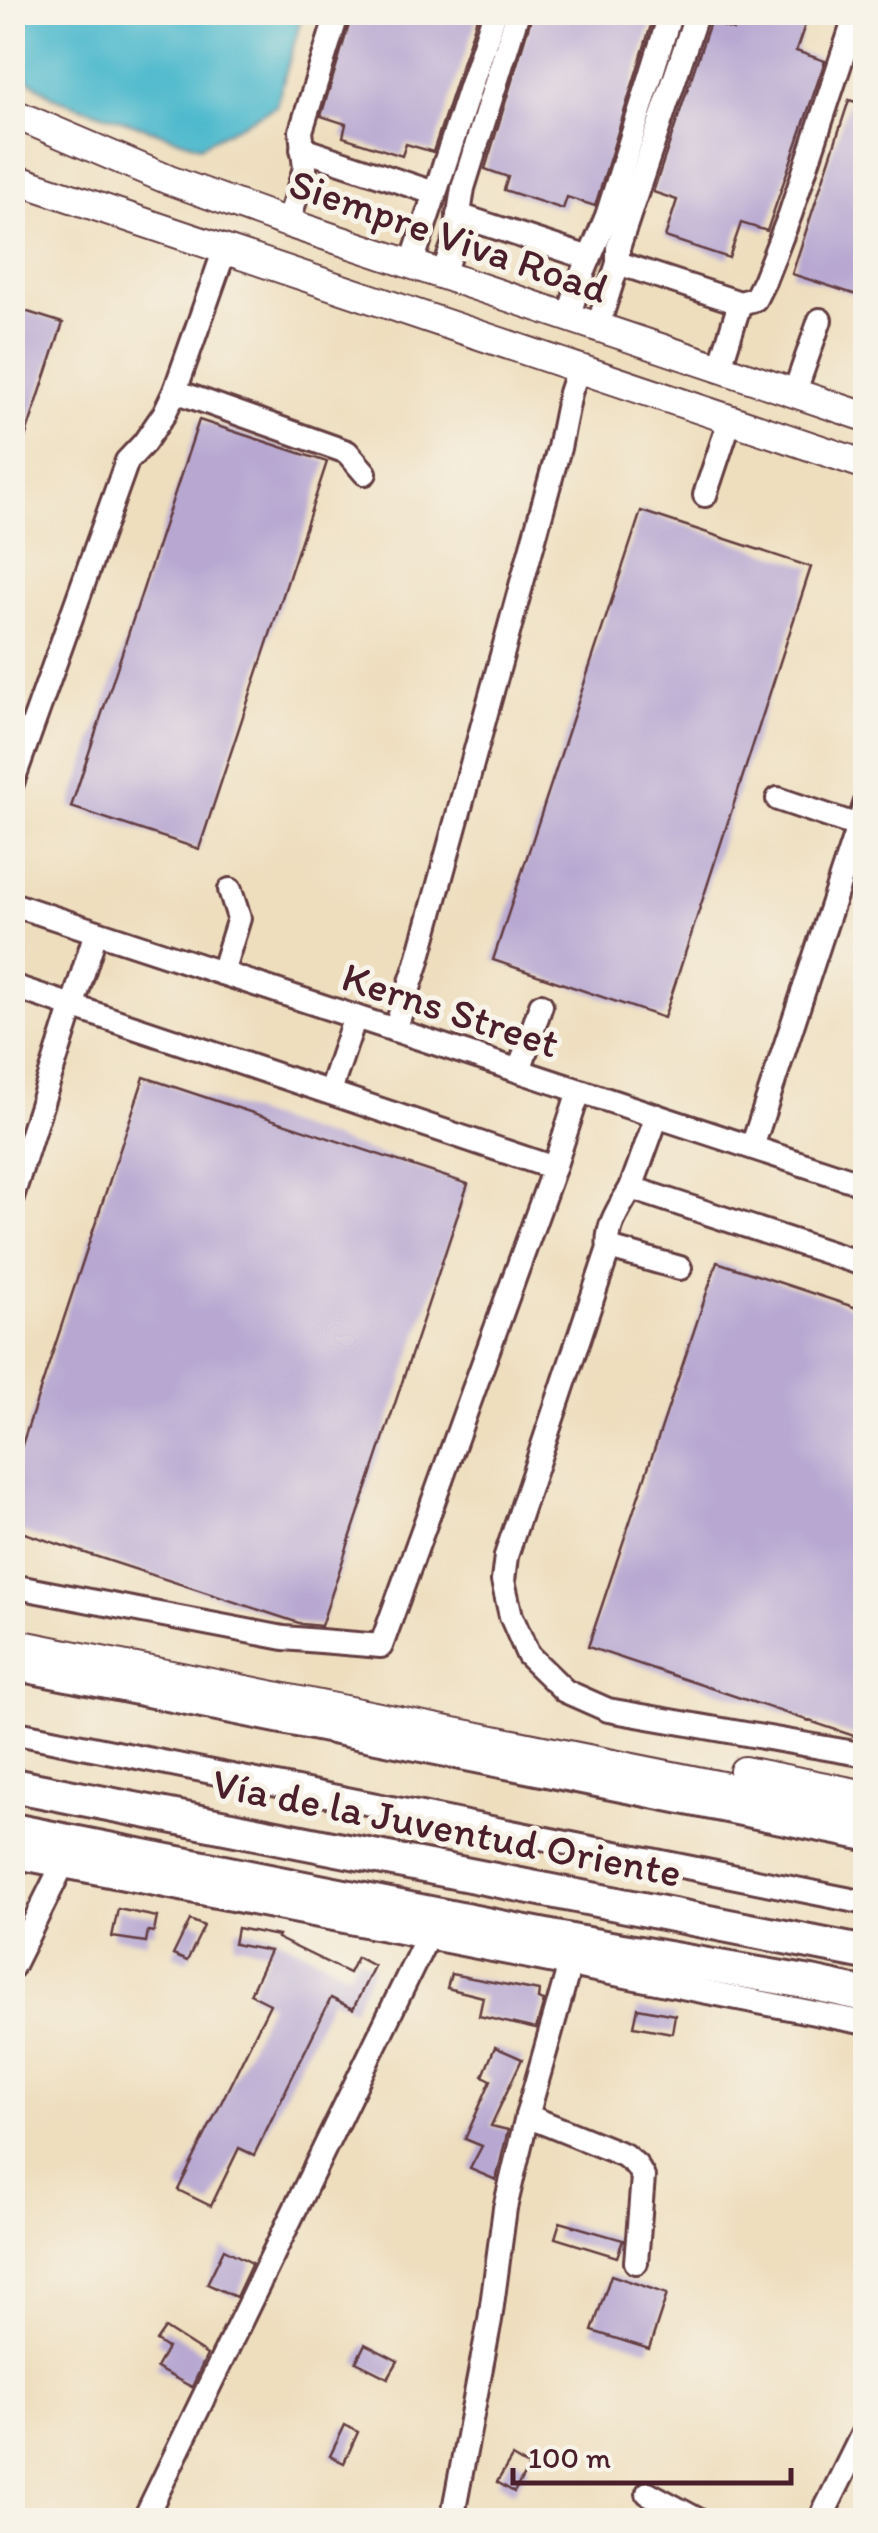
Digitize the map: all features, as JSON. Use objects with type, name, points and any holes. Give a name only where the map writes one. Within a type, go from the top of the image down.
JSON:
[{"type":"highway","name":"Vía de la Juventud Oriente","points":[[12,1785],[866,1953]]},
{"type":"highway","name":"Vía de la Juventud Oriente","points":[[12,1830],[68,1854],[573,1954],[812,1982],[866,1995]]},
{"type":"highway","points":[[818,1944],[832,1953],[866,1960]]},
{"type":"highway","points":[[812,1982],[866,1987]]},
{"type":"main road","name":"Siempre Viva Road","points":[[12,113],[169,180],[288,223],[866,417]]},
{"type":"main road","name":"Siempre Viva Road","points":[[12,178],[866,465]]},
{"type":"main road","points":[[12,1624],[866,1795]]},
{"type":"main road","points":[[12,1644],[866,1815]]},
{"type":"street","points":[[288,223],[305,168],[302,131],[338,12]]},
{"type":"street","points":[[411,266],[495,12]]},
{"type":"street","points":[[442,276],[455,240],[462,188],[518,12]]},
{"type":"street","points":[[568,318],[607,216],[672,12]]},
{"type":"street","points":[[597,328],[618,263],[618,248],[697,12]]},
{"type":"street","points":[[618,263],[740,304],[754,299],[790,215],[851,30],[853,12]]},
{"type":"street","points":[[302,149],[434,193]]},
{"type":"street","points":[[458,215],[589,258]]},
{"type":"street","points":[[12,783],[127,460],[154,428],[175,391],[225,249]]},
{"type":"street","points":[[719,370],[740,304]]},
{"type":"street","points":[[794,394],[820,320]]},
{"type":"street","points":[[395,1030],[417,964],[578,369]]},
{"type":"street","points":[[175,391],[347,452],[364,473]]},
{"type":"street","points":[[705,495],[730,420]]},
{"type":"street","points":[[778,799],[858,826]]},
{"type":"street","points":[[752,1148],[866,802]]},
{"type":"street","points":[[222,973],[239,918],[230,890]]},
{"type":"street","name":"Kerns Street","points":[[12,904],[866,1184]]},
{"type":"street","points":[[12,1197],[96,932]]},
{"type":"street","points":[[12,986],[554,1168]]},
{"type":"street","points":[[519,1070],[540,1005]]},
{"type":"street","points":[[330,1091],[354,1017]]},
{"type":"street","points":[[12,1586],[284,1638],[381,1646],[579,1091]]},
{"type":"street","points":[[658,1116],[607,1239],[609,1248],[506,1556],[504,1582],[511,1616],[528,1654],[565,1691],[608,1710],[866,1755]]},
{"type":"street","points":[[631,1188],[866,1264]]},
{"type":"street","points":[[609,1248],[680,1268]]},
{"type":"street","points":[[12,1668],[866,1839]]},
{"type":"street","points":[[12,1732],[866,1903]]},
{"type":"street","points":[[12,1856],[68,1854],[12,1967]]},
{"type":"street","points":[[144,2520],[433,1926]]},
{"type":"street","points":[[452,2520],[490,2320],[505,2208],[573,1954],[866,2023]]},
{"type":"street","points":[[527,2116],[624,2155],[636,2165],[643,2178],[636,2262]]},
{"type":"street","points":[[820,2520],[866,2427]]},
{"type":"street","points":[[648,2493],[698,2520]]},
{"type":"water","points":[[12,13],[303,13],[276,106],[200,146],[57,99],[13,69]]},
{"type":"building","points":[[353,12],[479,12],[433,152],[406,144],[402,156],[343,137],[346,124],[321,116]]},
{"type":"building","points":[[533,12],[655,12],[595,206],[567,197],[563,209],[504,190],[508,177],[485,169]]},
{"type":"building","points":[[739,12],[799,12],[808,16],[796,51],[825,61],[767,231],[741,223],[729,258],[665,237],[677,200],[653,192],[710,22],[733,30]]},
{"type":"building","points":[[849,100],[866,105],[866,298],[792,274]]},
{"type":"building","points":[[12,307],[63,323],[15,468],[12,468]]},
{"type":"building","points":[[199,420],[327,462],[199,849],[71,807]]},
{"type":"building","points":[[641,511],[811,567],[664,1018],[493,960]]},
{"type":"building","points":[[144,1077],[468,1184],[321,1626],[302,1624],[12,1529],[12,1475]]},
{"type":"building","points":[[717,1262],[866,1311],[866,1740],[588,1647]]},
{"type":"building","points":[[118,1909],[157,1917],[154,1932],[148,1931],[146,1942],[112,1937]]},
{"type":"building","points":[[190,1920],[204,1926],[187,1961],[173,1955]]},
{"type":"building","points":[[237,1928],[278,1936],[349,1973],[357,1957],[374,1966],[353,2009],[331,1998],[254,2155],[239,2148],[211,2206],[178,2190],[270,2004],[250,1994],[270,1951],[234,1944]]},
{"type":"building","points":[[451,1974],[539,1991],[538,1999],[544,2001],[536,2029],[479,2016],[483,1997],[447,1988]]},
{"type":"building","points":[[638,2008],[675,2015],[672,2033],[634,2026]]},
{"type":"building","points":[[495,2047],[522,2059],[491,2126],[508,2130],[496,2180],[470,2169],[482,2146],[465,2139],[491,2080],[483,2076]]},
{"type":"building","points":[[560,2222],[623,2240],[617,2257],[555,2238]]},
{"type":"building","points":[[224,2249],[252,2263],[236,2297],[207,2284]]},
{"type":"building","points":[[611,2275],[667,2294],[649,2349],[592,2331]]},
{"type":"building","points":[[165,2328],[207,2355],[192,2387],[156,2368],[167,2348],[156,2341]]},
{"type":"building","points":[[365,2344],[398,2361],[388,2378],[356,2362]]},
{"type":"building","points":[[345,2425],[358,2432],[344,2463],[330,2456]]},
{"type":"building","points":[[512,2457],[529,2467],[514,2492],[497,2482]]}]
